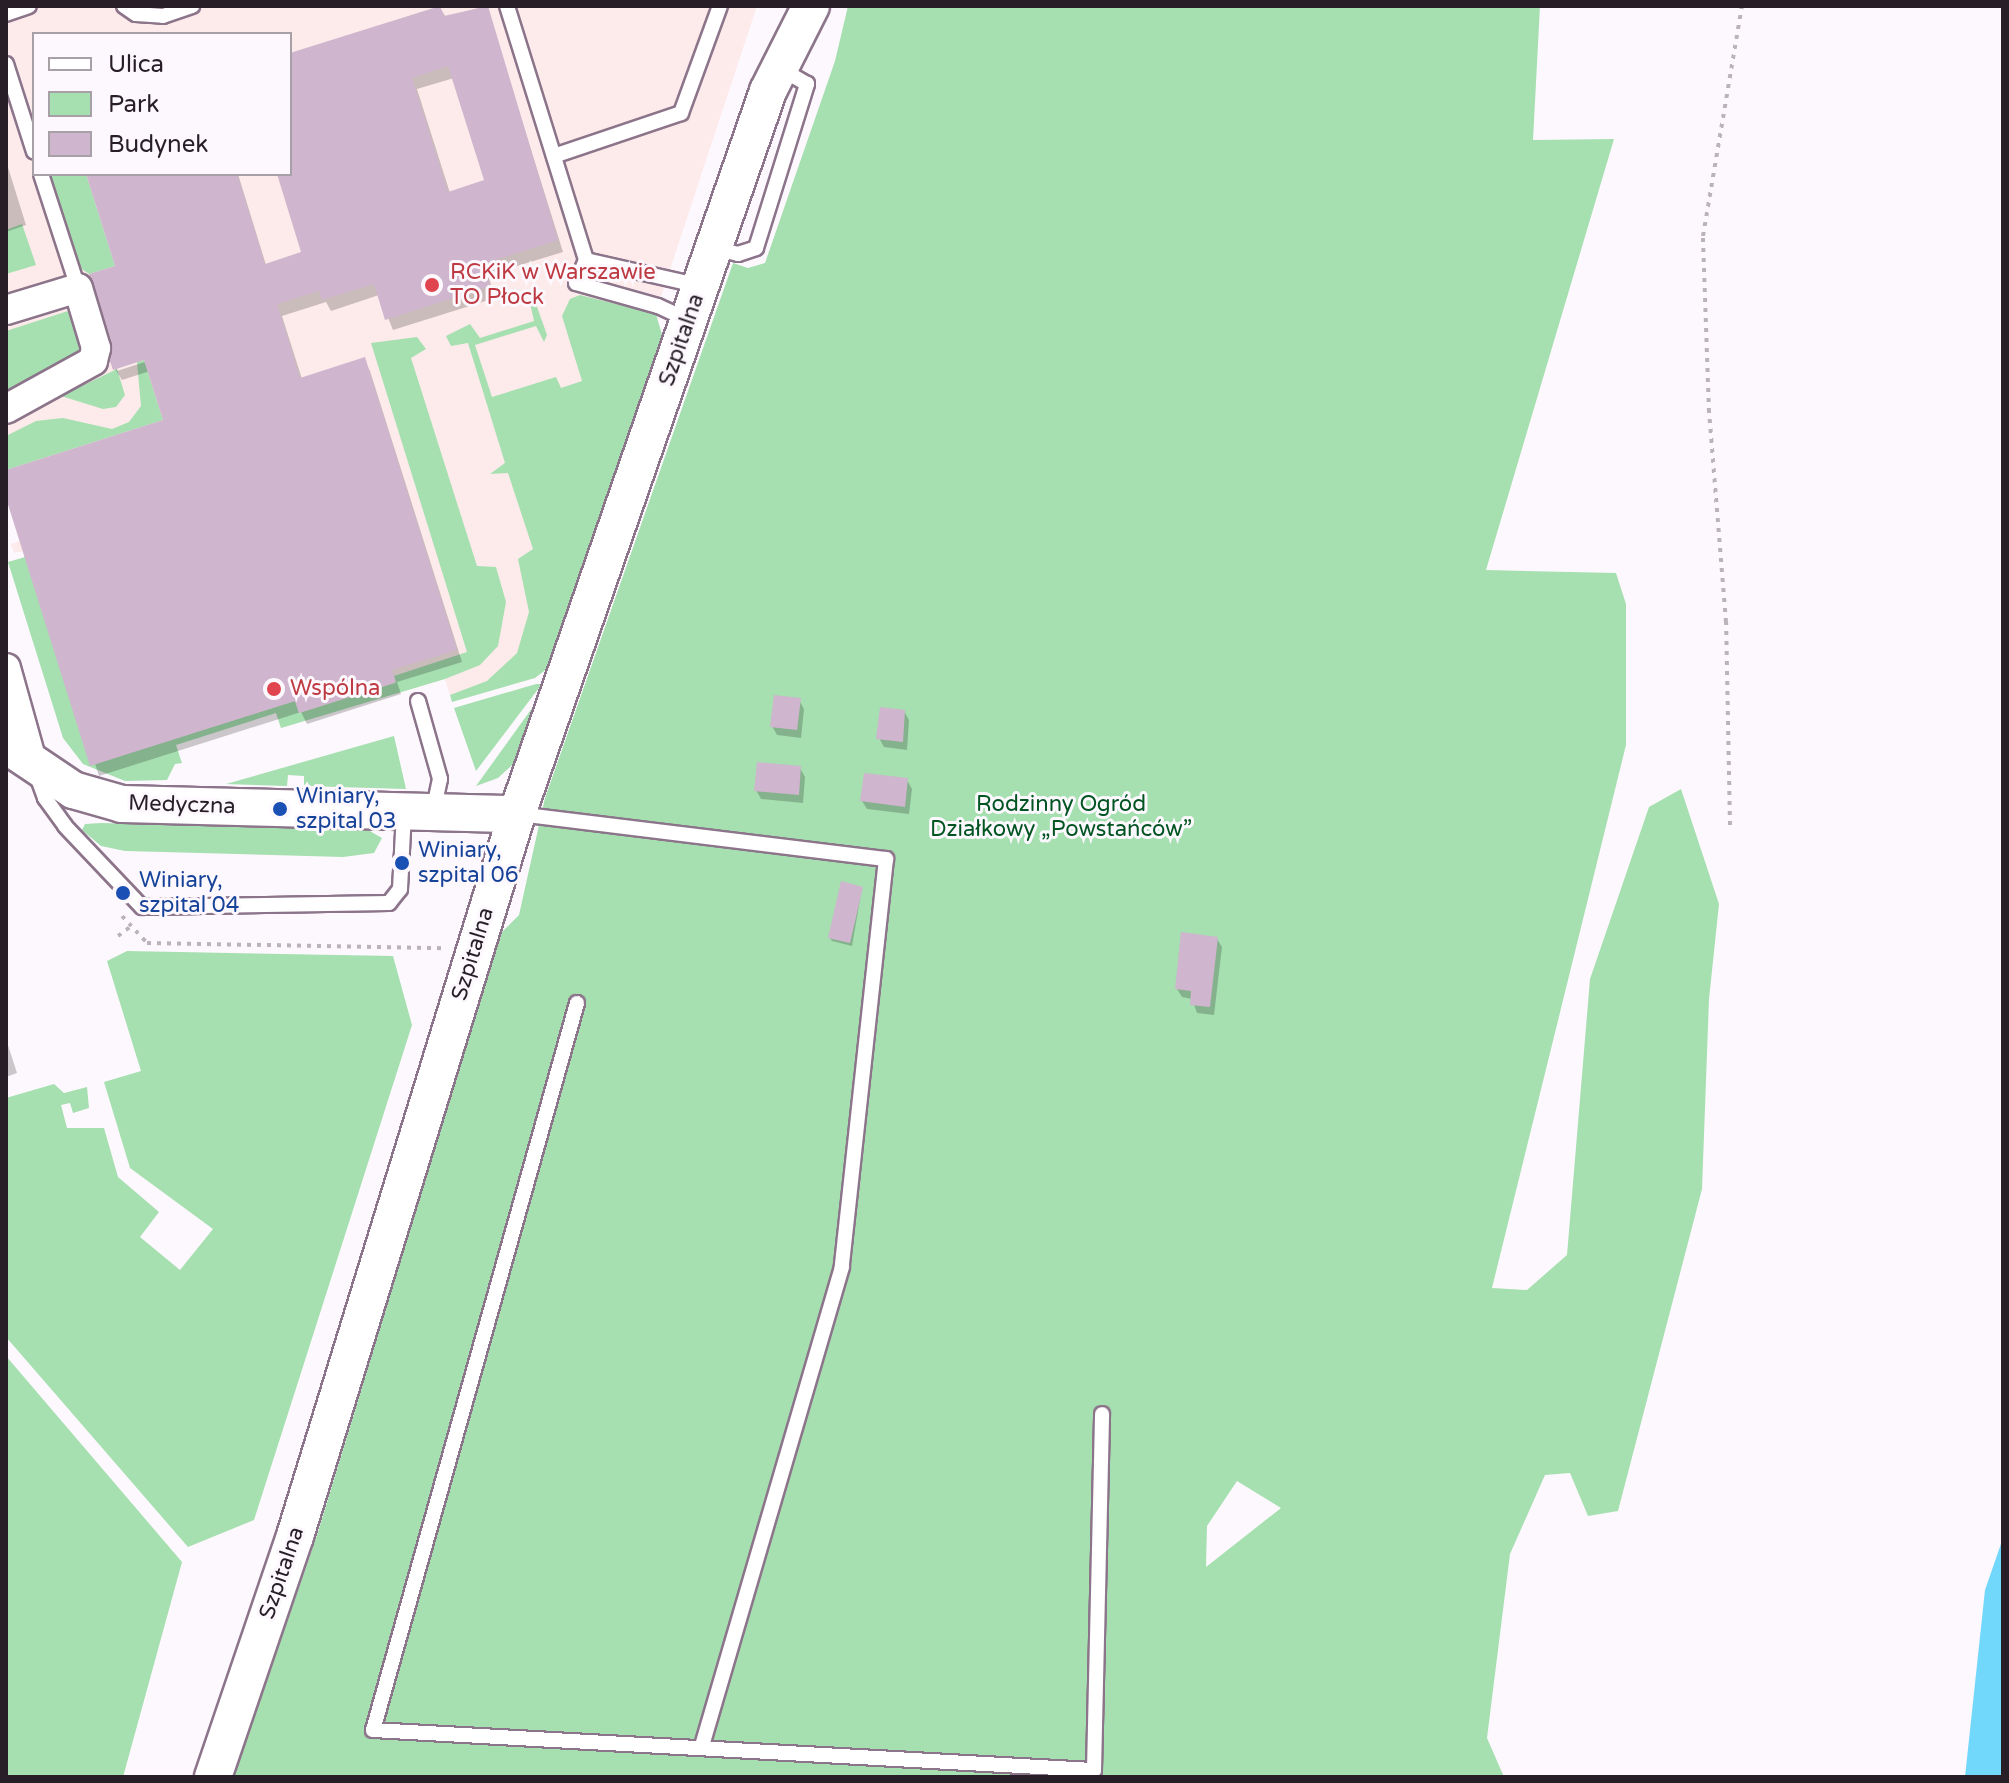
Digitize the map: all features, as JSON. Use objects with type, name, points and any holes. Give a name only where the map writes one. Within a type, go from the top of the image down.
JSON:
[{"type":"street","name":"Szpitalna","points":[[213,1777],[295,1536],[517,814],[779,68],[811,6]]},
{"type":"street","points":[[6,310],[78,288],[96,348],[93,361],[6,409]]},
{"type":"street","points":[[6,668],[20,755]]},
{"type":"street","name":"Medyczna","points":[[20,755],[73,790],[122,804],[517,814]]},
{"type":"lane","points":[[6,14],[29,6]]},
{"type":"lane","points":[[124,6],[136,14],[192,6]]},
{"type":"lane","points":[[507,6],[586,260],[576,283],[658,306],[689,320]]},
{"type":"lane","points":[[554,156],[681,113],[720,6]]},
{"type":"lane","points":[[6,64],[32,146]]},
{"type":"lane","points":[[42,176],[78,288]]},
{"type":"lane","points":[[586,260],[700,286]]},
{"type":"lane","points":[[20,755],[65,826],[123,893],[142,907],[389,903],[400,889],[418,812],[440,779],[418,701]]},
{"type":"lane","points":[[517,814],[886,859],[842,1267],[702,1745]]},
{"type":"lane","points":[[577,1003],[373,1730],[702,1745],[1094,1770],[1102,1414]]},
{"type":"path","points":[[1730,825],[1726,622],[1709,412],[1703,236],[1742,6]]},
{"type":"path","points":[[119,912],[147,943],[459,949]]},
{"type":"path","points":[[118,936],[130,927]]},
{"type":"shaded area","points":[[6,6],[757,6],[538,669],[451,698],[444,677],[281,728],[274,708],[90,766],[23,551],[14,553],[11,544],[20,541],[6,498]]},
{"type":"green space","name":"Rodzinny Ogród Działkowy „Powstańców”","points":[[848,6],[1540,6],[1533,140],[1614,139],[1486,570],[1616,573],[1626,604],[1626,745],[1492,1288],[1527,1290],[1567,1255],[1590,979],[1649,807],[1681,789],[1719,904],[1709,999],[1702,1189],[1618,1511],[1588,1516],[1570,1473],[1545,1475],[1510,1554],[1487,1738],[1504,1777],[234,1777],[318,1532],[500,934],[519,915],[545,798],[733,263],[748,268],[765,263],[835,61]],"holes":[[[1237,1481],[1281,1508],[1206,1567],[1207,1526]]]},
{"type":"green space","points":[[49,176],[87,176],[115,266],[89,274],[79,267]]},
{"type":"green space","points":[[22,224],[36,265],[6,274],[6,230]]},
{"type":"green space","points":[[580,295],[656,314],[663,338],[548,668],[535,678],[452,702],[450,695],[487,681],[517,653],[529,612],[518,559],[533,549],[508,473],[490,474],[505,463],[468,343],[451,346],[446,336],[470,324],[480,338],[534,321],[530,303],[536,304],[547,335],[544,342],[536,326],[475,345],[492,397],[556,377],[561,388],[582,381],[562,316],[570,299]]},
{"type":"green space","points":[[68,311],[80,345],[75,362],[6,403],[6,331]]},
{"type":"green space","points":[[417,337],[426,349],[411,358],[477,566],[496,567],[506,602],[498,646],[480,665],[445,679],[281,728],[276,713],[176,745],[182,763],[175,764],[167,780],[125,781],[83,764],[63,738],[8,562],[25,557],[91,765],[295,701],[299,713],[395,683],[394,676],[467,652],[371,343]]},
{"type":"green space","points":[[144,360],[163,420],[6,470],[6,436],[36,421],[63,418],[112,429],[129,422],[141,406],[137,362]]},
{"type":"green space","points":[[117,369],[125,395],[116,407],[103,409],[61,396]]},
{"type":"green space","points":[[542,684],[476,771],[454,708]]},
{"type":"green space","points":[[548,686],[520,758],[498,778],[476,786]]},
{"type":"green space","points":[[394,736],[406,789],[304,786],[304,776],[288,775],[287,786],[226,784]]},
{"type":"green space","points":[[85,824],[368,830],[382,838],[374,853],[343,857],[125,851],[101,846],[82,830]]},
{"type":"green space","points":[[127,951],[393,956],[412,1025],[254,1520],[188,1547],[6,1337],[6,1098],[54,1084],[64,1093],[87,1087],[89,1108],[73,1113],[70,1103],[61,1105],[67,1128],[104,1128],[118,1177],[159,1212],[140,1237],[180,1270],[213,1229],[130,1168],[104,1082],[141,1071],[107,961]]},
{"type":"green space","points":[[6,1356],[182,1562],[123,1777],[6,1777]]},
{"type":"water","points":[[2003,1538],[2003,1777],[1965,1777],[1985,1590]]},
{"type":"building","points":[[440,6],[444,16],[488,6],[558,240],[483,264],[490,286],[385,320],[374,284],[322,300],[319,291],[277,304],[300,378],[365,357],[457,650],[392,670],[396,682],[299,713],[295,701],[90,766],[6,498],[6,470],[163,420],[144,360],[113,370],[110,361],[112,343],[89,274],[115,266],[87,176],[238,176],[265,264],[301,252],[278,176],[292,176],[292,52]],"holes":[[[448,66],[484,180],[448,192],[412,78]]]},
{"type":"building","points":[[774,695],[801,698],[797,730],[770,727]]},
{"type":"building","points":[[880,707],[905,710],[903,742],[876,739]]},
{"type":"building","points":[[757,762],[801,766],[799,795],[754,791]]},
{"type":"building","points":[[864,773],[908,778],[905,807],[860,801]]},
{"type":"building","points":[[841,881],[863,887],[850,943],[828,938]]},
{"type":"building","points":[[1181,932],[1218,937],[1210,1007],[1190,1005],[1191,991],[1175,989]]},
{"type":"place","name":"RCKiK w Warszawie TO Płock","points":[[432,285]]},
{"type":"place","name":"Wspólna","points":[[274,689]]},
{"type":"place","name":"Winiary, szpital 03","points":[[280,809]]},
{"type":"place","name":"Winiary, szpital 06","points":[[402,863]]},
{"type":"place","name":"Winiary, szpital 04","points":[[123,893]]}]
